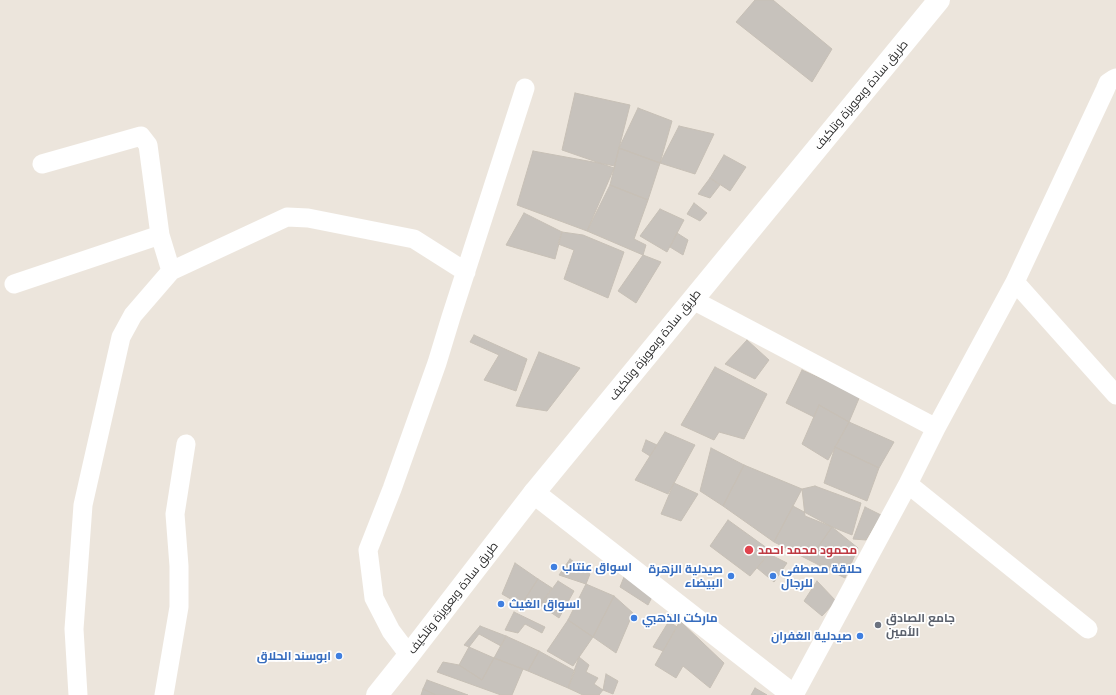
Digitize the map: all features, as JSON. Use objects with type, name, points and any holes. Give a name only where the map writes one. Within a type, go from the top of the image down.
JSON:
[{"type":"main road","name":"طريق سادة وبعويزة وتلكيف","points":[[377,695],[534,494],[939,0]]},
{"type":"main road","points":[[534,494],[794,695]]},
{"type":"street","points":[[794,695],[908,484],[936,428],[1016,282],[1108,83],[1116,78]]},
{"type":"street","points":[[409,655],[391,631],[374,598],[368,550],[392,489],[437,363],[525,88]]},
{"type":"street","points":[[42,164],[141,136],[148,145],[160,235],[171,271]]},
{"type":"street","points":[[78,695],[74,629],[83,505],[121,337],[134,314],[171,271],[287,217],[308,218],[414,239],[466,272]]},
{"type":"street","points":[[14,284],[160,235]]},
{"type":"street","points":[[1016,282],[1116,395]]},
{"type":"street","points":[[693,300],[936,428]]},
{"type":"street","points":[[164,695],[179,606],[180,566],[175,514],[186,444]]},
{"type":"street","points":[[908,484],[1088,629]]},
{"type":"building","points":[[755,0],[773,0],[832,49],[812,82],[736,22]]},
{"type":"building","points":[[575,93],[630,105],[614,168],[562,150]]},
{"type":"building","points":[[638,108],[672,121],[660,163],[619,148]]},
{"type":"building","points":[[679,126],[714,134],[695,174],[660,163]]},
{"type":"building","points":[[619,148],[660,163],[648,200],[610,185]]},
{"type":"building","points":[[533,151],[615,166],[587,231],[517,205]]},
{"type":"building","points":[[724,155],[746,167],[730,191],[710,178]]},
{"type":"building","points":[[710,178],[720,185],[710,198],[698,194]]},
{"type":"building","points":[[610,185],[648,200],[634,239],[646,245],[643,255],[587,231]]},
{"type":"building","points":[[694,203],[707,213],[700,221],[687,214]]},
{"type":"building","points":[[660,209],[684,220],[667,252],[640,236]]},
{"type":"building","points":[[524,213],[562,232],[555,259],[506,245]]},
{"type":"building","points":[[562,232],[583,235],[624,252],[608,298],[564,279],[574,250],[558,244]]},
{"type":"building","points":[[677,233],[688,240],[683,255],[670,247]]},
{"type":"building","points":[[643,255],[661,262],[636,303],[618,291]]},
{"type":"building","points":[[474,335],[527,359],[516,391],[484,380],[499,355],[470,342]]},
{"type":"building","points":[[747,340],[769,360],[755,379],[725,364]]},
{"type":"building","points":[[539,352],[580,368],[547,411],[516,406]]},
{"type":"building","points":[[715,367],[767,394],[744,439],[719,432],[714,440],[681,425]]},
{"type":"building","points":[[802,370],[860,396],[849,422],[819,405],[814,417],[786,403]]},
{"type":"building","points":[[819,405],[849,422],[828,460],[802,444]]},
{"type":"building","points":[[849,422],[894,442],[879,468],[835,447]]},
{"type":"building","points":[[665,432],[695,445],[668,494],[635,480]]},
{"type":"building","points":[[646,440],[657,445],[650,456],[642,451]]},
{"type":"building","points":[[835,447],[879,468],[867,501],[824,483]]},
{"type":"building","points":[[711,448],[744,465],[723,506],[700,491]]},
{"type":"building","points":[[744,465],[802,489],[774,542],[723,506]]},
{"type":"building","points":[[674,483],[698,494],[681,521],[661,514]]},
{"type":"building","points":[[815,486],[861,503],[852,535],[805,516],[802,489]]},
{"type":"building","points":[[793,506],[832,527],[809,560],[774,542]]},
{"type":"building","points":[[865,507],[881,515],[866,540],[853,539]]},
{"type":"building","points":[[728,520],[771,551],[750,576],[710,546]]},
{"type":"building","points":[[832,527],[858,548],[845,578],[809,560]]},
{"type":"building","points":[[769,554],[787,563],[774,582],[757,568]]},
{"type":"building","points":[[570,559],[590,574],[586,584],[559,575]]},
{"type":"building","points":[[515,563],[538,579],[521,605],[502,594]]},
{"type":"building","points":[[624,577],[653,595],[648,605],[620,587]]},
{"type":"building","points":[[538,579],[552,588],[540,605],[521,605]]},
{"type":"building","points":[[558,581],[574,591],[559,618],[540,605]]},
{"type":"building","points":[[817,581],[836,601],[822,616],[804,601]]},
{"type":"building","points":[[586,584],[614,596],[593,637],[568,620]]},
{"type":"building","points":[[614,596],[633,613],[616,653],[593,637]]},
{"type":"building","points":[[514,612],[545,627],[542,633],[525,624],[518,633],[505,630]]},
{"type":"building","points":[[568,620],[593,637],[573,666],[547,651]]},
{"type":"building","points":[[669,621],[677,627],[663,651],[653,647]]},
{"type":"building","points":[[680,621],[724,663],[710,688],[683,666],[676,678],[655,665]]},
{"type":"building","points":[[480,626],[506,636],[501,646],[479,634],[469,647],[464,645]]},
{"type":"building","points":[[506,636],[539,651],[528,671],[494,658]]},
{"type":"building","points":[[469,647],[494,658],[482,680],[459,665]]},
{"type":"building","points":[[539,651],[575,671],[568,688],[528,671]]},
{"type":"building","points":[[579,657],[589,665],[586,672],[598,678],[594,684],[603,690],[599,695],[583,695],[568,688]]},
{"type":"building","points":[[494,658],[523,669],[512,695],[501,695],[437,672],[443,662],[459,665],[482,680]]},
{"type":"building","points":[[606,674],[618,681],[613,694],[603,690]]},
{"type":"building","points":[[427,680],[468,695],[436,695],[423,689]]},
{"type":"building","points":[[755,688],[767,695],[751,695]]},
{"type":"building","points":[[423,689],[436,695],[421,695]]},
{"type":"place","name":"محمود محمد احمد","points":[[749,550]]},
{"type":"place","name":"اسواق عنتاب","points":[[554,567]]},
{"type":"place","name":"صيدلية الزهرة البيضاء","points":[[731,576]]},
{"type":"place","name":"حلاقة مصطفى للرجال","points":[[773,576]]},
{"type":"place","name":"اسواق الغيث","points":[[501,604]]},
{"type":"place","name":"ماركت الذهبي","points":[[634,618]]},
{"type":"place","name":"جامع الصادق الأمين","points":[[878,625]]},
{"type":"place","name":"صيدلية الغفران","points":[[860,636]]},
{"type":"place","name":"ابوسند الحلاق","points":[[339,656]]}]
